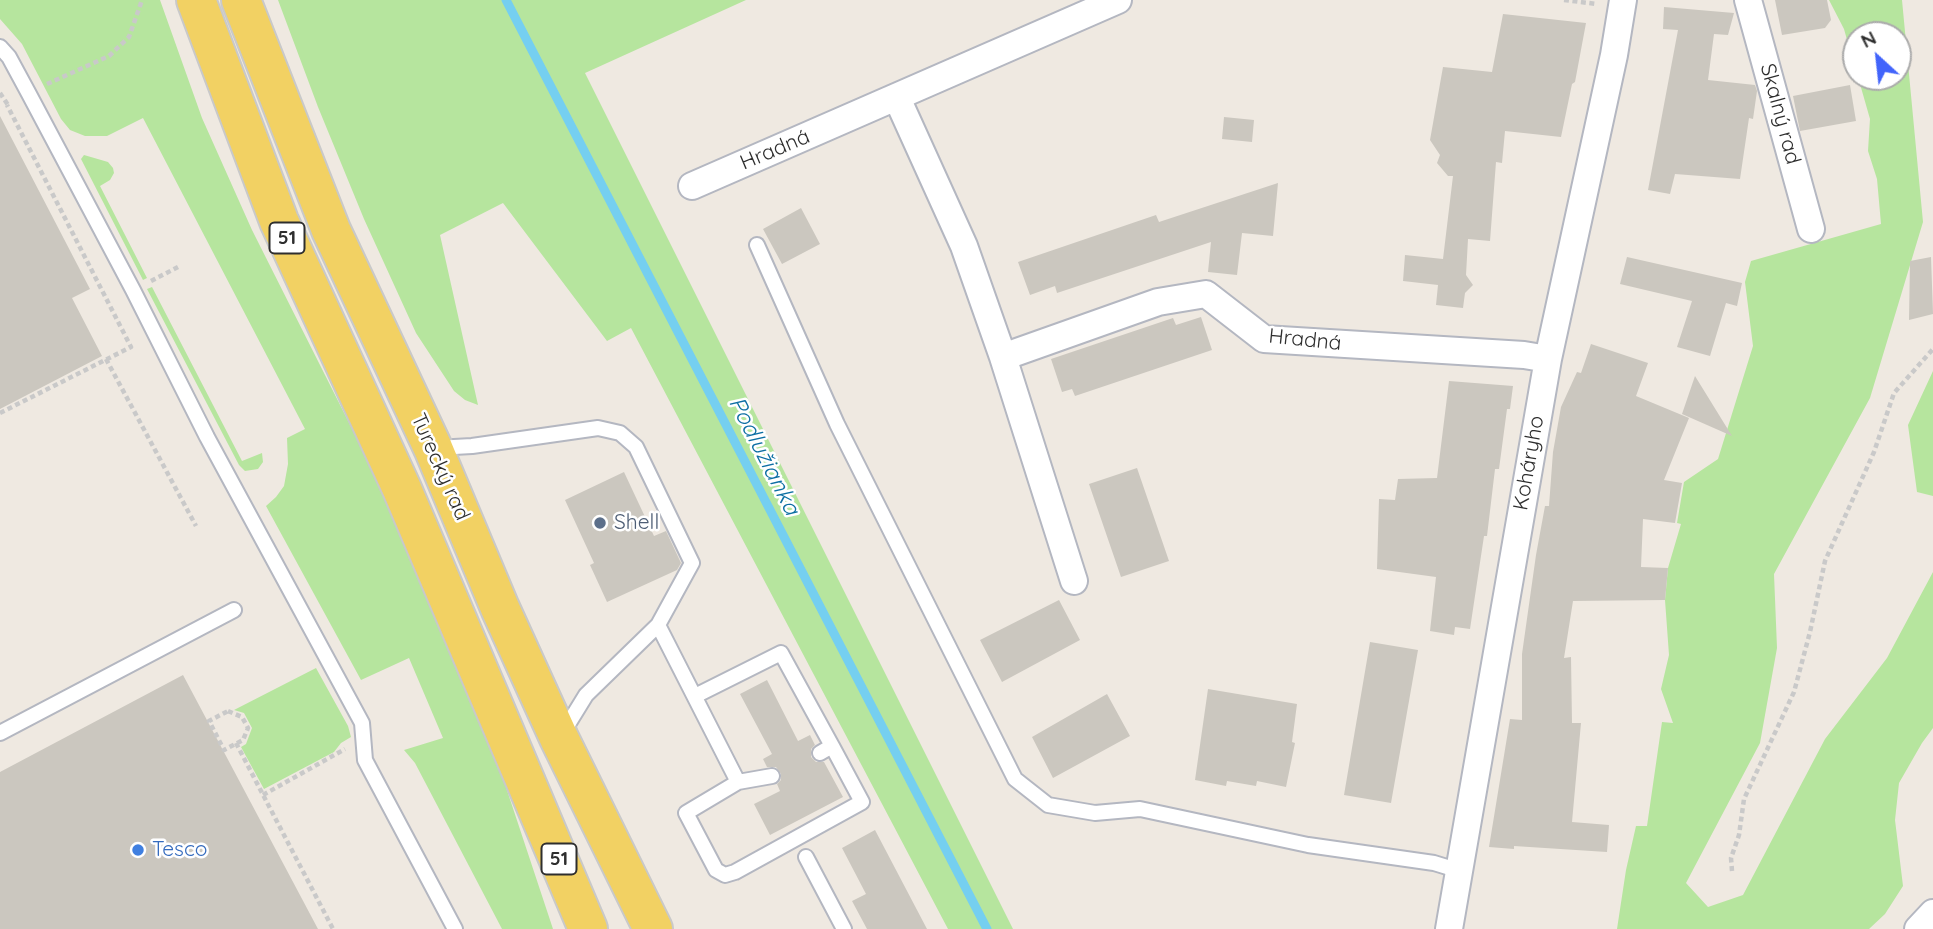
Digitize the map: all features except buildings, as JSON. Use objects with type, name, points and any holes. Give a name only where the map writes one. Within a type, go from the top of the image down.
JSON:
[{"type":"main road","name":"Turecký rad","points":[[195,0],[279,221],[402,489],[589,929]]},
{"type":"main road","name":"Turecký rad","points":[[241,0],[331,230],[433,448],[500,608],[559,738],[653,929]]},
{"type":"street","name":"Hradná","points":[[692,186],[1118,0]]},
{"type":"street","name":"Koháryho","points":[[1449,929],[1548,359],[1614,55],[1623,0]]},
{"type":"street","name":"Skalný rad","points":[[1748,0],[1811,229]]},
{"type":"street","points":[[897,97],[964,246],[1003,357],[1074,581]]},
{"type":"street","name":"Hradná","points":[[1003,357],[1158,302],[1206,294],[1264,339],[1524,355],[1548,359]]},
{"type":"street","points":[[1918,929],[1933,913]]},
{"type":"lane","points":[[0,47],[9,57],[29,93],[207,438],[362,723],[365,760],[455,929]]},
{"type":"lane","points":[[757,245],[837,424],[1015,779],[1048,805],[1095,813],[1140,809],[1308,845],[1434,863],[1460,871]]},
{"type":"lane","points":[[433,448],[472,446],[598,428],[620,433],[636,447],[692,563],[658,625],[586,695],[559,738]]},
{"type":"lane","points":[[0,733],[234,610]]},
{"type":"lane","points":[[658,625],[738,782]]},
{"type":"lane","points":[[695,696],[781,653],[826,750],[862,802],[725,875],[716,870],[686,813],[738,782],[772,776]]},
{"type":"lane","points":[[806,857],[844,929]]},
{"type":"path","points":[[7,105],[109,56],[129,37],[142,0]]},
{"type":"path","points":[[0,93],[131,347],[0,413]]},
{"type":"path","points":[[143,285],[178,267]]},
{"type":"path","points":[[1732,871],[1731,858],[1739,835],[1744,799],[1794,692],[1825,561],[1874,452],[1894,393],[1933,349]]},
{"type":"path","points":[[106,359],[196,526]]},
{"type":"path","points":[[228,711],[242,717],[248,728],[243,740],[236,743],[224,750],[209,721],[228,711]]},
{"type":"path","points":[[263,795],[363,739]]},
{"type":"path","points":[[236,743],[333,929]]},
{"type":"green space","points":[[0,0],[160,0],[202,118],[252,230],[397,518],[496,757],[553,929],[502,929],[415,763],[404,750],[443,738],[409,658],[361,680],[266,506],[284,486],[288,464],[287,438],[305,429],[143,118],[107,136],[85,136],[70,130],[61,119],[22,44],[0,19]]},
{"type":"green space","points":[[278,0],[746,0],[585,73],[1013,929],[948,929],[631,328],[607,341],[503,203],[440,235],[478,405],[465,400],[454,391],[416,333],[364,219]]},
{"type":"green space","points":[[1829,0],[1902,0],[1904,21],[1842,21],[1842,25]]},
{"type":"green space","points":[[1862,91],[1911,91],[1923,222],[1870,398],[1774,574],[1777,648],[1760,743],[1686,883],[1708,907],[1743,895],[1825,739],[1887,658],[1933,572],[1933,728],[1899,783],[1895,820],[1903,886],[1885,914],[1869,929],[1617,929],[1636,826],[1647,826],[1662,722],[1673,723],[1661,689],[1669,655],[1665,600],[1668,568],[1681,524],[1677,523],[1684,482],[1718,459],[1753,346],[1745,282],[1751,261],[1881,224],[1877,179],[1868,151],[1870,119]]},
{"type":"green space","points":[[84,155],[108,162],[113,168],[114,173],[110,180],[100,186],[147,278],[143,280],[81,159]]},
{"type":"green space","points":[[152,287],[242,461],[262,453],[263,462],[258,469],[245,471],[239,465],[147,289]]},
{"type":"green space","points":[[1933,371],[1933,496],[1917,492],[1908,425]]},
{"type":"green space","points":[[316,668],[348,726],[351,737],[341,743],[334,752],[264,789],[241,747],[246,744],[252,728],[244,713],[234,710]]},
{"type":"waterway","name":"Podlužianka","points":[[506,0],[987,929]]},
{"type":"place","name":"Shell","points":[[600,523]]},
{"type":"place","name":"Tesco","points":[[138,850]]}]
